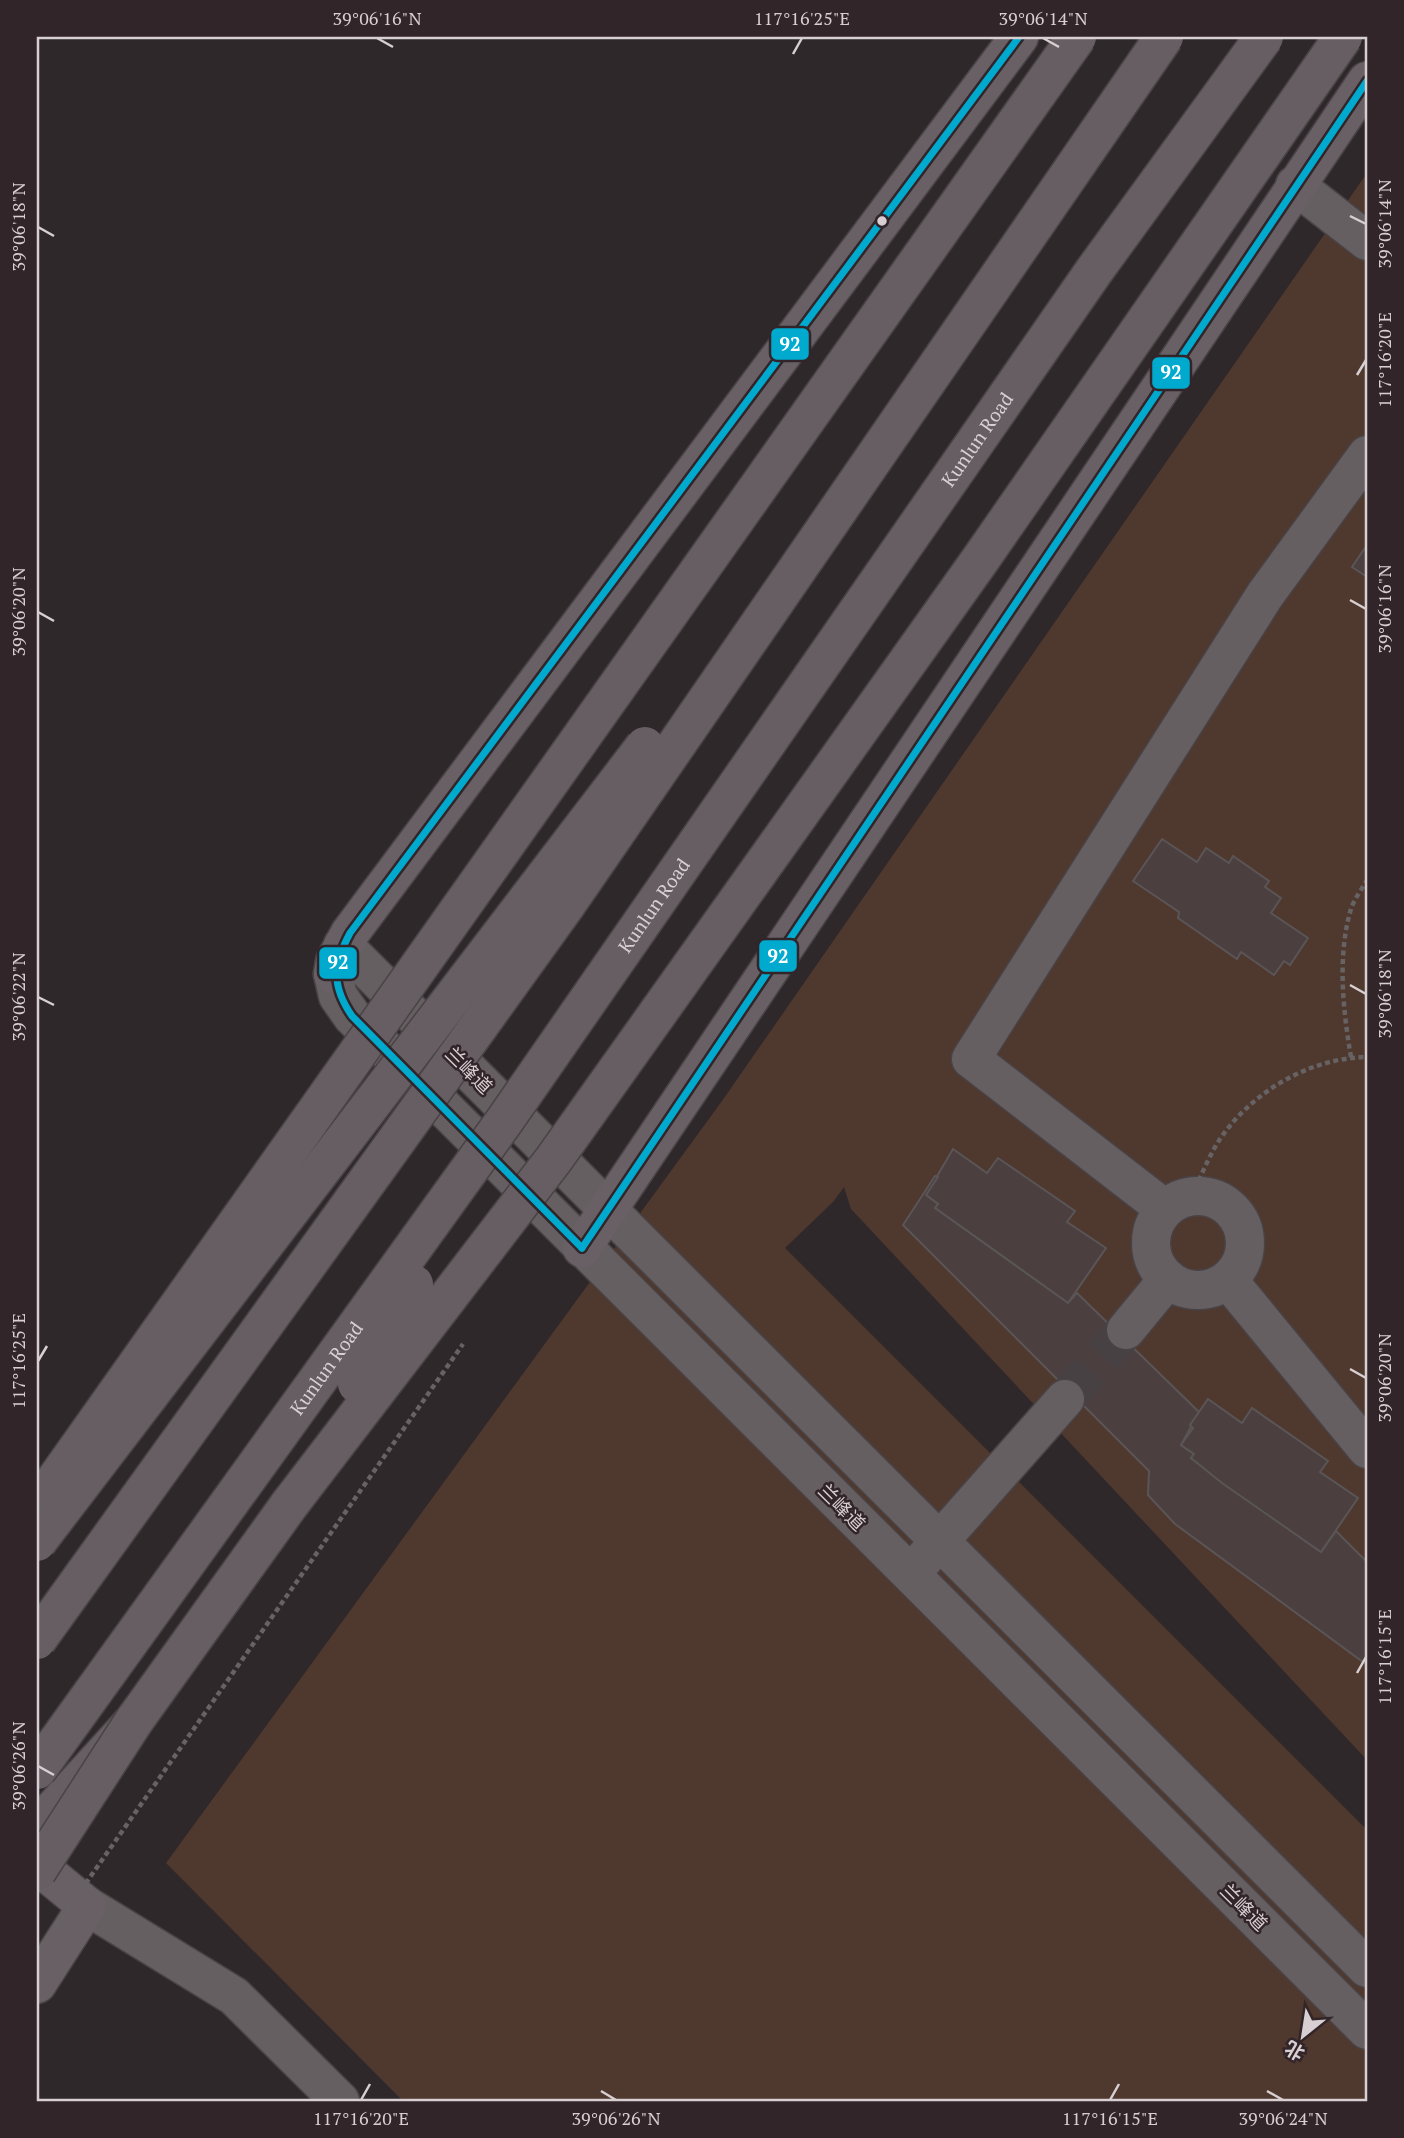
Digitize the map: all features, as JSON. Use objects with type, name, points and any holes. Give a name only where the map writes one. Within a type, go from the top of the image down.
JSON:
[{"type":"highway","points":[[37,1506],[1077,37]]},
{"type":"highway","points":[[37,1640],[566,905],[921,385],[1164,37]]},
{"type":"highway","name":"Kunlun Road","points":[[37,1770],[505,1120],[1094,271],[1264,37]]},
{"type":"highway","points":[[37,1871],[134,1721],[289,1505],[562,1147],[980,560],[1343,37]]},
{"type":"highway","points":[[37,1542],[921,385]]},
{"type":"highway","points":[[289,1505],[505,1120]]},
{"type":"highway","points":[[37,1827],[134,1721]]},
{"type":"main road","points":[[338,959],[1018,37]]},
{"type":"main road","points":[[582,1248],[1367,81]]},
{"type":"main road","points":[[37,1865],[87,1906],[37,1984]]},
{"type":"street","points":[[1295,185],[1367,241]]},
{"type":"street","points":[[1178,1202],[1153,1228],[1151,1252],[1157,1267],[1168,1279],[1182,1288],[1198,1291],[1214,1288],[1228,1280],[1245,1253],[1241,1224],[1233,1211],[1221,1201],[1178,1202],[971,1059],[1265,596],[1367,455]]},
{"type":"street","name":"兰峰道","points":[[338,959],[608,1209],[1367,1968]]},
{"type":"street","name":"兰峰道","points":[[338,959],[338,996],[352,1016],[1367,2030]]},
{"type":"street","points":[[1126,1330],[1168,1279]]},
{"type":"street","points":[[1228,1280],[1367,1449]]},
{"type":"street","points":[[910,1575],[1065,1399]]},
{"type":"street","points":[[87,1906],[234,1996],[340,2101]]},
{"type":"path","points":[[1351,1057],[1344,1019],[1342,980],[1351,908],[1367,880]]},
{"type":"path","points":[[1178,1202],[1219,1140],[1257,1096],[1319,1066],[1351,1057],[1367,1057]]},
{"type":"path","points":[[37,1952],[466,1340]]},
{"type":"shaded area","points":[[1367,173],[1367,1760],[851,1209],[844,1187],[833,1202],[785,1248],[1367,1830],[1367,2101],[403,2101],[166,1863],[722,1101]]},
{"type":"building","points":[[1367,545],[1367,577],[1352,567]]},
{"type":"building","points":[[1162,839],[1197,862],[1206,848],[1229,863],[1233,856],[1269,881],[1265,887],[1281,898],[1271,913],[1308,938],[1290,965],[1284,961],[1274,975],[1241,952],[1237,959],[1178,918],[1179,912],[1133,881]]},
{"type":"building","points":[[953,1149],[987,1173],[998,1158],[1075,1211],[1067,1222],[1106,1248],[1068,1303],[935,1208],[938,1204],[926,1195]]},
{"type":"building","points":[[935,1176],[938,1177],[926,1195],[938,1204],[935,1208],[1068,1303],[1077,1293],[1199,1412],[1181,1445],[1194,1454],[1191,1458],[1321,1552],[1336,1531],[1367,1562],[1367,1665],[1175,1524],[1148,1495],[1149,1471],[903,1225]]},
{"type":"building","points":[[1208,1399],[1242,1423],[1252,1408],[1328,1461],[1320,1472],[1358,1498],[1321,1552],[1222,1483],[1191,1458],[1194,1454],[1181,1445],[1193,1428],[1190,1425]]},
{"type":"tunnel","points":[[1065,1399],[1126,1330]]},
{"type":"transit line","name":"92","points":[[582,1248],[352,1016],[338,985],[340,955],[350,933],[1019,37]]},
{"type":"transit line","name":"92","points":[[582,1248],[1367,81]]}]
